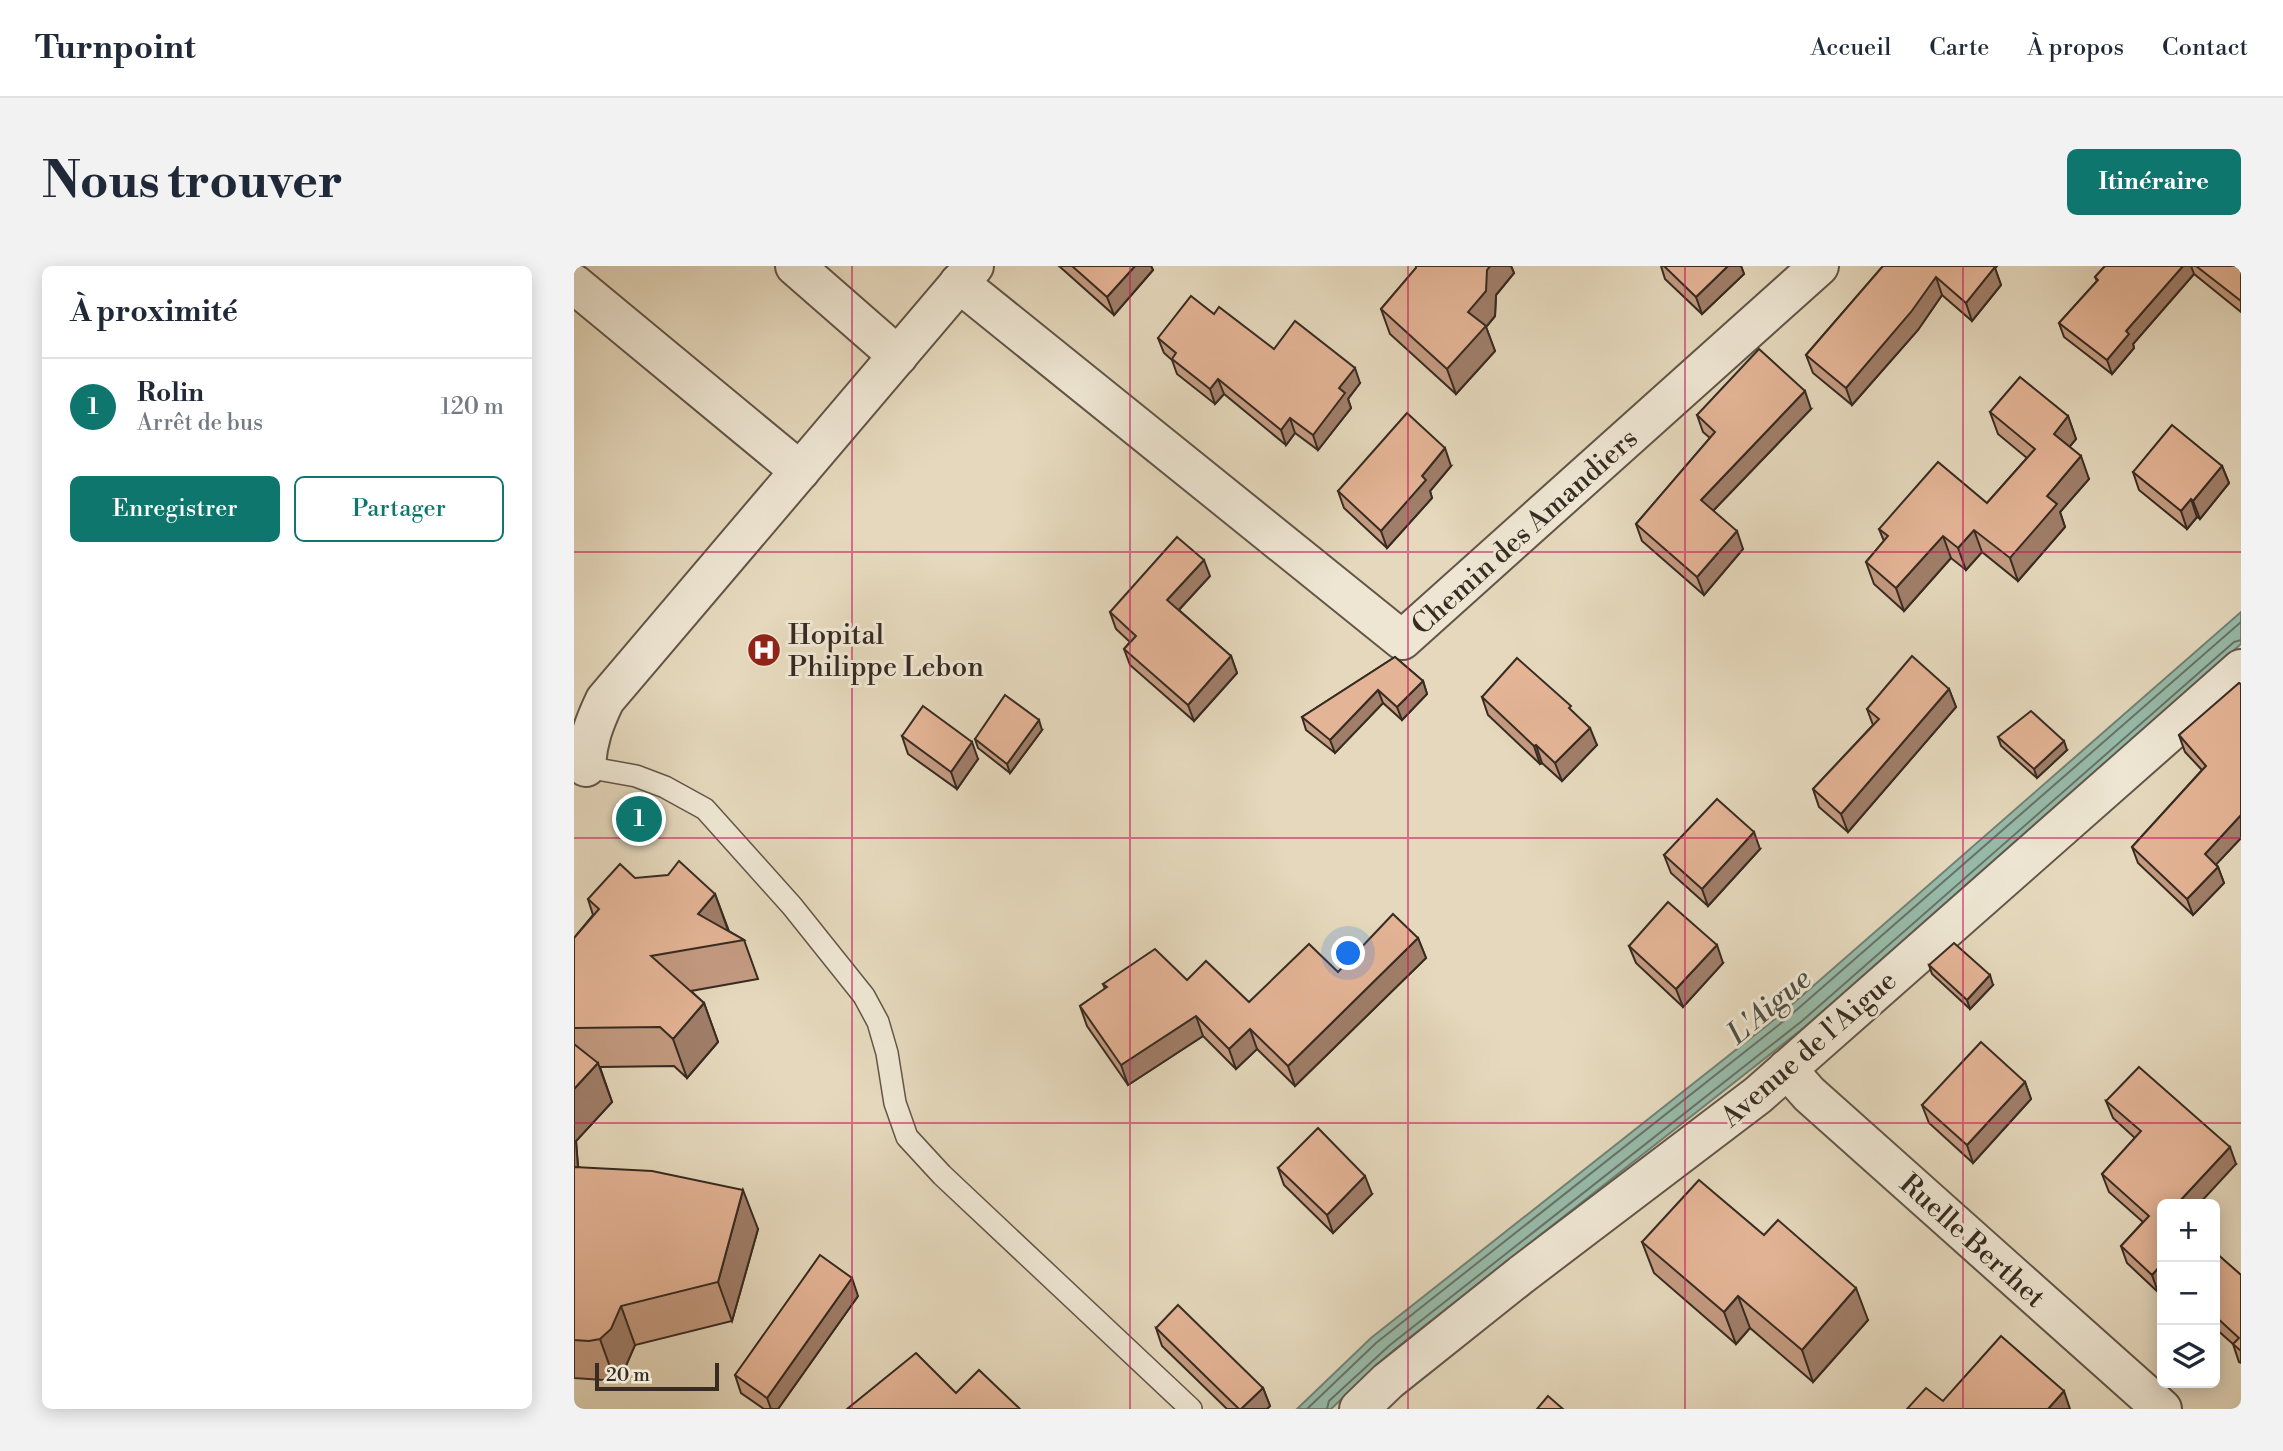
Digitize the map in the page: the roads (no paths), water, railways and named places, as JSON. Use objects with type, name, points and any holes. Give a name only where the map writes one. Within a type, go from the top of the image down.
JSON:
[{"type":"street","points":[[796,266],[898,356]]},
{"type":"street","name":"Chemin des Amandiers","points":[[966,274],[1402,640],[1819,266]]},
{"type":"street","points":[[586,767],[587,746],[594,722],[605,701],[966,274]]},
{"type":"street","points":[[574,284],[800,471]]},
{"type":"street","name":"Avenue de l'Aigue","points":[[1359,1409],[1388,1381],[1521,1275],[1758,1095],[2241,668]]},
{"type":"street","name":"Ruelle Berthet","points":[[1787,1069],[1809,1094],[2162,1409]]},
{"type":"lane","points":[[586,767],[636,776],[665,787],[705,809],[792,906],[864,996],[878,1022],[887,1053],[895,1103],[907,1137],[942,1175],[1191,1409]]},
{"type":"water","points":[[2241,612],[2241,644],[1806,1026],[1394,1350],[1331,1409],[1297,1409],[1371,1338],[1780,1015]]},
{"type":"place","name":"Hopital Philippe Lebon","points":[[764,650]]},
{"type":"place","name":"Rolin","points":[[639,819]]},
{"type":"water label","name":"L'Aigue","points":[[1769,1006]]}]
